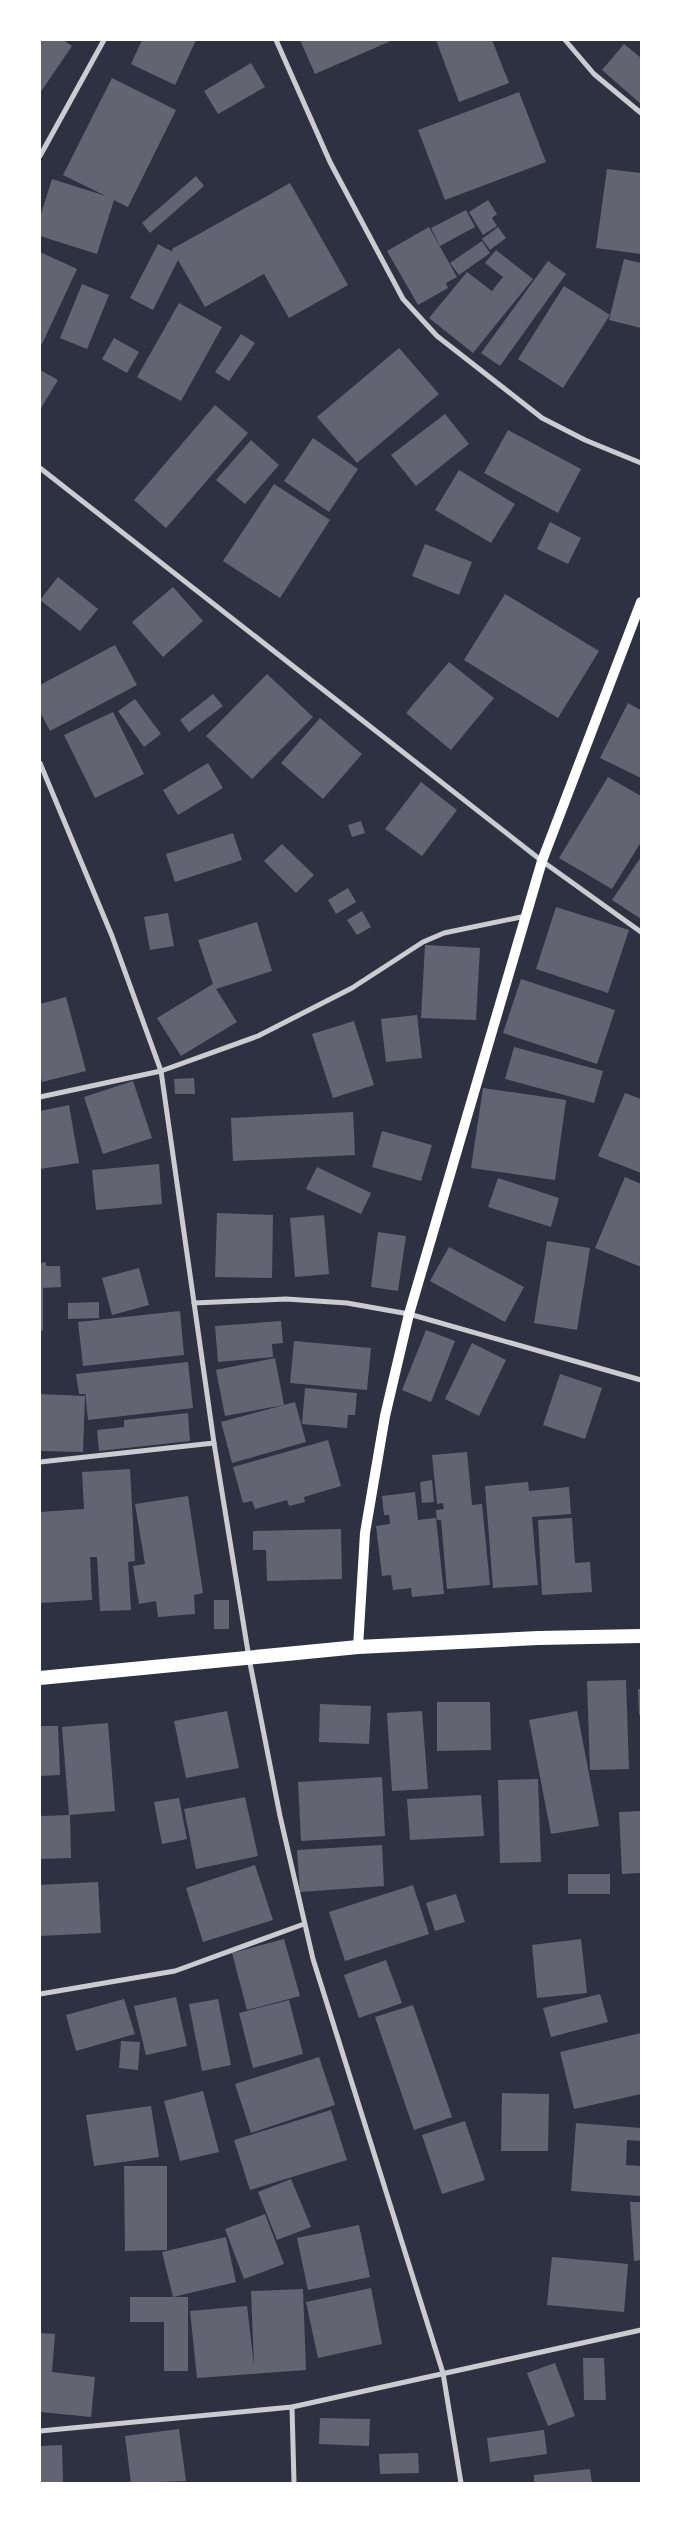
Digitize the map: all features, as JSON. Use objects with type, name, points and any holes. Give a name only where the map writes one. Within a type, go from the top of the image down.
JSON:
[{"type":"highway","points":[[40,1678],[358,1647],[538,1638],[641,1636]]},
{"type":"main road","points":[[358,1647],[364,1533],[385,1416],[409,1314],[542,861],[641,602]]},
{"type":"street","points":[[40,156],[104,40]]},
{"type":"street","points":[[276,40],[330,162],[403,299],[437,336],[542,418],[585,440],[641,463]]},
{"type":"street","points":[[566,40],[594,74],[641,113]]},
{"type":"street","points":[[40,468],[542,861],[641,932]]},
{"type":"street","points":[[40,764],[112,936],[161,1071],[214,1443],[249,1658],[280,1816],[313,1959],[415,2289],[443,2373],[461,2483]]},
{"type":"street","points":[[40,1097],[161,1071],[258,1036],[352,988],[423,942],[444,934],[526,916]]},
{"type":"street","points":[[194,1303],[286,1299],[347,1303],[409,1314],[641,1380]]},
{"type":"street","points":[[40,1462],[214,1443]]},
{"type":"street","points":[[40,1994],[175,1971],[304,1924]]},
{"type":"street","points":[[40,2431],[292,2407],[641,2330]]},
{"type":"street","points":[[292,2407],[294,2483]]},
{"type":"building","points":[[40,40],[63,40],[72,46],[40,93]]},
{"type":"building","points":[[142,40],[196,40],[175,85],[131,64]]},
{"type":"building","points":[[300,40],[393,40],[315,74]]},
{"type":"building","points":[[436,40],[492,40],[509,83],[459,102]]},
{"type":"building","points":[[624,44],[641,58],[641,104],[602,70]]},
{"type":"building","points":[[251,63],[265,87],[218,114],[204,91]]},
{"type":"building","points":[[112,78],[176,110],[128,207],[114,200],[97,254],[40,236],[40,217],[52,179],[106,196],[63,175]]},
{"type":"building","points":[[519,92],[546,162],[445,200],[418,130]]},
{"type":"building","points":[[607,169],[641,173],[641,254],[596,248]]},
{"type":"building","points":[[196,176],[204,186],[150,233],[142,223]]},
{"type":"building","points":[[290,183],[348,285],[289,318],[264,274],[205,307],[178,260],[153,310],[130,298],[158,244],[173,252],[172,249]]},
{"type":"building","points":[[488,200],[497,214],[492,218],[497,226],[483,235],[469,212]]},
{"type":"building","points":[[466,210],[475,227],[440,246],[431,228]]},
{"type":"building","points":[[429,227],[457,277],[446,283],[448,288],[418,305],[387,251]]},
{"type":"building","points":[[498,227],[506,238],[490,250],[482,239]]},
{"type":"building","points":[[482,241],[490,253],[459,275],[450,263]]},
{"type":"building","points":[[496,250],[533,279],[473,353],[429,318],[467,272],[492,291],[503,277],[485,263]]},
{"type":"building","points":[[40,252],[77,269],[42,344],[40,343]]},
{"type":"building","points":[[624,259],[641,263],[641,328],[609,320]]},
{"type":"building","points":[[548,261],[566,274],[500,366],[481,353]]},
{"type":"building","points":[[82,284],[109,295],[87,349],[60,338]]},
{"type":"building","points":[[564,286],[610,315],[563,388],[518,359]]},
{"type":"building","points":[[179,303],[222,327],[181,401],[137,377]]},
{"type":"building","points":[[241,334],[255,343],[229,381],[215,372]]},
{"type":"building","points":[[114,338],[139,352],[127,373],[102,359]]},
{"type":"building","points":[[399,348],[439,394],[357,463],[317,417]]},
{"type":"building","points":[[40,370],[58,380],[40,410]]},
{"type":"building","points":[[215,405],[248,433],[166,528],[134,500]]},
{"type":"building","points":[[445,414],[469,444],[416,486],[391,455]]},
{"type":"building","points":[[508,430],[581,469],[558,513],[484,473]]},
{"type":"building","points":[[313,438],[358,469],[329,512],[284,481]]},
{"type":"building","points":[[251,440],[279,465],[245,504],[216,480]]},
{"type":"building","points":[[459,470],[515,504],[491,543],[435,510]]},
{"type":"building","points":[[274,484],[330,520],[280,598],[223,561]]},
{"type":"building","points":[[550,522],[581,538],[568,564],[537,549]]},
{"type":"building","points":[[425,544],[472,562],[459,595],[412,576]]},
{"type":"building","points":[[58,577],[98,609],[80,631],[40,600]]},
{"type":"building","points":[[173,587],[203,621],[163,657],[132,622]]},
{"type":"building","points":[[505,594],[599,651],[558,718],[464,660]]},
{"type":"building","points":[[115,645],[137,685],[50,731],[40,712],[40,685]]},
{"type":"building","points":[[449,662],[494,698],[451,750],[406,713]]},
{"type":"building","points":[[267,674],[313,717],[252,779],[206,736]]},
{"type":"building","points":[[213,694],[223,706],[189,732],[180,720]]},
{"type":"building","points":[[135,699],[161,734],[144,747],[118,711]]},
{"type":"building","points":[[628,703],[641,710],[641,778],[600,758]]},
{"type":"building","points":[[113,712],[144,774],[95,798],[64,735]]},
{"type":"building","points":[[320,718],[362,754],[323,799],[281,763]]},
{"type":"building","points":[[208,763],[223,788],[178,815],[163,790]]},
{"type":"building","points":[[608,777],[641,796],[641,842],[612,889],[559,858]]},
{"type":"building","points":[[421,782],[457,810],[422,856],[385,829]]},
{"type":"building","points":[[361,821],[365,833],[352,837],[348,825]]},
{"type":"building","points":[[233,833],[242,860],[175,882],[166,854]]},
{"type":"building","points":[[282,844],[314,875],[296,893],[264,861]]},
{"type":"building","points":[[641,857],[641,919],[612,900]]},
{"type":"building","points":[[348,888],[356,902],[336,914],[328,900]]},
{"type":"building","points":[[556,907],[629,930],[608,993],[536,969]]},
{"type":"building","points":[[362,911],[371,927],[357,935],[347,920]]},
{"type":"building","points":[[168,913],[174,946],[150,950],[144,917]]},
{"type":"building","points":[[257,922],[272,971],[216,989],[237,1022],[181,1056],[157,1018],[213,984],[198,940]]},
{"type":"building","points":[[425,945],[480,948],[476,1020],[421,1018]]},
{"type":"building","points":[[521,979],[615,1010],[597,1064],[503,1033]]},
{"type":"building","points":[[66,997],[86,1071],[42,1082],[40,1073],[40,1004]]},
{"type":"building","points":[[417,1015],[422,1058],[386,1062],[381,1019]]},
{"type":"building","points":[[354,1021],[374,1085],[333,1098],[312,1034]]},
{"type":"building","points":[[514,1047],[603,1071],[594,1103],[505,1079]]},
{"type":"building","points":[[194,1078],[195,1094],[175,1094],[174,1079]]},
{"type":"building","points":[[133,1081],[152,1138],[103,1154],[84,1097]]},
{"type":"building","points":[[483,1088],[566,1100],[555,1180],[471,1168]]},
{"type":"building","points":[[625,1093],[641,1099],[641,1173],[598,1156]]},
{"type":"building","points":[[69,1105],[79,1163],[40,1169],[40,1111]]},
{"type":"building","points":[[353,1112],[355,1155],[233,1161],[231,1118]]},
{"type":"building","points":[[382,1131],[432,1145],[421,1181],[372,1167]]},
{"type":"building","points":[[159,1164],[162,1204],[96,1210],[92,1170]]},
{"type":"building","points":[[317,1167],[371,1193],[361,1214],[306,1189]]},
{"type":"building","points":[[625,1177],[641,1184],[641,1267],[595,1248]]},
{"type":"building","points":[[498,1178],[559,1198],[551,1227],[488,1207]]},
{"type":"building","points":[[217,1213],[273,1215],[272,1278],[215,1277]]},
{"type":"building","points":[[324,1215],[329,1274],[295,1277],[290,1218]]},
{"type":"building","points":[[378,1232],[406,1236],[398,1291],[371,1287]]},
{"type":"building","points":[[547,1241],[590,1248],[577,1330],[534,1323]]},
{"type":"building","points":[[449,1247],[524,1287],[505,1322],[430,1281]]},
{"type":"building","points":[[46,1262],[46,1266],[60,1266],[61,1287],[43,1288],[43,1331],[40,1331],[40,1263]]},
{"type":"building","points":[[139,1268],[149,1305],[112,1315],[102,1278]]},
{"type":"building","points":[[99,1302],[99,1318],[68,1319],[68,1303]]},
{"type":"building","points":[[180,1311],[184,1355],[83,1366],[78,1322]]},
{"type":"building","points":[[281,1321],[283,1343],[272,1344],[273,1357],[218,1362],[215,1326]]},
{"type":"building","points":[[426,1330],[455,1341],[431,1402],[402,1390]]},
{"type":"building","points":[[294,1341],[371,1348],[367,1390],[290,1383]]},
{"type":"building","points":[[472,1343],[506,1360],[479,1416],[445,1399]]},
{"type":"building","points":[[275,1358],[284,1405],[225,1416],[216,1370]]},
{"type":"building","points":[[188,1362],[193,1408],[88,1420],[85,1391],[85,1394],[79,1394],[76,1374]]},
{"type":"building","points":[[560,1374],[602,1388],[585,1439],[543,1425]]},
{"type":"building","points":[[305,1388],[357,1393],[355,1415],[348,1415],[347,1428],[302,1424]]},
{"type":"building","points":[[40,1394],[85,1396],[83,1452],[40,1451]]},
{"type":"building","points":[[295,1402],[306,1442],[232,1463],[221,1422]]},
{"type":"building","points":[[188,1413],[190,1441],[99,1451],[97,1430],[124,1427],[124,1420]]},
{"type":"building","points":[[328,1440],[341,1486],[304,1497],[305,1502],[289,1506],[287,1500],[255,1509],[252,1501],[243,1503],[233,1467]]},
{"type":"building","points":[[467,1452],[472,1505],[482,1504],[490,1585],[447,1589],[441,1520],[437,1520],[436,1510],[444,1509],[443,1503],[437,1504],[432,1455]]},
{"type":"building","points":[[130,1469],[135,1561],[128,1562],[131,1610],[100,1611],[97,1557],[90,1557],[92,1600],[40,1603],[40,1512],[84,1509],[82,1472]]},
{"type":"building","points":[[432,1480],[434,1502],[422,1503],[420,1482]]},
{"type":"building","points":[[528,1482],[529,1491],[569,1487],[571,1514],[532,1517],[538,1585],[493,1588],[485,1486]]},
{"type":"building","points":[[415,1492],[418,1520],[436,1518],[444,1594],[412,1597],[411,1588],[393,1590],[391,1575],[382,1576],[376,1526],[390,1524],[389,1515],[384,1515],[382,1496]]},
{"type":"building","points":[[188,1496],[203,1593],[194,1595],[195,1614],[158,1617],[156,1601],[139,1604],[133,1566],[145,1564],[135,1504]]},
{"type":"building","points":[[572,1518],[575,1563],[590,1562],[592,1592],[542,1595],[538,1520]]},
{"type":"building","points":[[341,1529],[342,1579],[267,1581],[266,1550],[253,1550],[253,1531]]},
{"type":"building","points":[[214,1600],[229,1600],[229,1629],[214,1629]]},
{"type":"building","points":[[626,1680],[629,1769],[590,1770],[587,1681]]},
{"type":"building","points":[[638,1689],[641,1689],[641,1715],[639,1715]]},
{"type":"building","points":[[437,1702],[490,1702],[491,1750],[437,1751]]},
{"type":"building","points":[[320,1704],[371,1706],[369,1744],[319,1742]]},
{"type":"building","points":[[227,1711],[239,1768],[186,1778],[174,1721]]},
{"type":"building","points":[[422,1711],[428,1789],[392,1791],[387,1713]]},
{"type":"building","points":[[577,1711],[599,1826],[551,1834],[529,1720]]},
{"type":"building","points":[[108,1723],[115,1811],[69,1815],[62,1727]]},
{"type":"building","points":[[40,1726],[58,1726],[60,1775],[40,1776]]},
{"type":"building","points":[[382,1777],[385,1836],[301,1841],[298,1782]]},
{"type":"building","points":[[538,1779],[541,1862],[500,1863],[498,1780]]},
{"type":"building","points":[[481,1795],[484,1836],[410,1840],[407,1799]]},
{"type":"building","points":[[245,1797],[258,1856],[196,1869],[184,1809]]},
{"type":"building","points":[[179,1798],[187,1839],[162,1844],[154,1802]]},
{"type":"building","points":[[641,1811],[641,1873],[622,1874],[619,1812]]},
{"type":"building","points":[[70,1815],[71,1858],[40,1859],[40,1816]]},
{"type":"building","points":[[382,1845],[384,1886],[300,1892],[297,1850]]},
{"type":"building","points":[[255,1865],[273,1920],[203,1942],[186,1888]]},
{"type":"building","points":[[568,1874],[610,1874],[610,1894],[568,1894]]},
{"type":"building","points":[[98,1882],[101,1933],[40,1936],[40,1885]]},
{"type":"building","points":[[413,1885],[429,1934],[345,1961],[329,1912]]},
{"type":"building","points":[[456,1894],[465,1922],[435,1931],[426,1903]]},
{"type":"building","points":[[284,1939],[300,1996],[247,2010],[232,1953]]},
{"type":"building","points":[[581,1939],[587,1993],[537,1998],[532,1945]]},
{"type":"building","points":[[386,1960],[402,2003],[359,2018],[344,1975]]},
{"type":"building","points":[[600,1994],[608,2022],[551,2037],[543,2008]]},
{"type":"building","points":[[176,1997],[187,2046],[146,2055],[134,2006]]},
{"type":"building","points":[[124,1999],[135,2034],[76,2051],[66,2015]]},
{"type":"building","points":[[218,1999],[231,2065],[202,2071],[189,2004]]},
{"type":"building","points":[[289,2000],[303,2054],[253,2068],[239,2013]]},
{"type":"building","points":[[413,2005],[452,2117],[414,2130],[375,2017]]},
{"type":"building","points":[[641,2033],[641,2094],[574,2109],[560,2052]]},
{"type":"building","points":[[121,2041],[140,2042],[138,2070],[119,2068]]},
{"type":"building","points":[[319,2057],[335,2105],[251,2133],[235,2084]]},
{"type":"building","points":[[203,2091],[219,2152],[180,2161],[164,2101]]},
{"type":"building","points":[[502,2093],[549,2094],[548,2151],[501,2151]]},
{"type":"building","points":[[151,2106],[159,2157],[94,2166],[86,2115]]},
{"type":"building","points":[[331,2110],[347,2160],[250,2190],[234,2140]]},
{"type":"building","points":[[465,2121],[485,2180],[442,2194],[422,2135]]},
{"type":"building","points":[[576,2123],[641,2128],[641,2141],[627,2140],[626,2165],[641,2166],[641,2196],[571,2191]]},
{"type":"building","points":[[124,2166],[167,2166],[167,2250],[125,2251]]},
{"type":"building","points":[[291,2179],[311,2227],[277,2240],[258,2192]]},
{"type":"building","points":[[630,2202],[641,2202],[641,2260],[634,2261]]},
{"type":"building","points":[[265,2214],[284,2264],[244,2279],[225,2229]]},
{"type":"building","points":[[359,2225],[370,2277],[308,2290],[297,2238]]},
{"type":"building","points":[[226,2237],[236,2282],[173,2297],[162,2252]]},
{"type":"building","points":[[552,2257],[628,2264],[624,2312],[547,2305]]},
{"type":"building","points":[[371,2288],[382,2344],[318,2358],[306,2302]]},
{"type":"building","points":[[303,2289],[306,2370],[197,2378],[190,2311],[247,2306],[254,2366],[251,2291]]},
{"type":"building","points":[[130,2297],[188,2297],[188,2371],[164,2371],[164,2322],[130,2322]]},
{"type":"building","points":[[40,2333],[55,2334],[52,2372],[95,2377],[91,2417],[40,2412]]},
{"type":"building","points":[[583,2358],[604,2358],[606,2400],[584,2400]]},
{"type":"building","points":[[555,2363],[575,2416],[548,2426],[527,2373]]},
{"type":"building","points":[[320,2418],[370,2419],[369,2446],[319,2444]]},
{"type":"building","points":[[179,2429],[186,2481],[131,2483],[125,2436]]},
{"type":"building","points":[[544,2430],[547,2454],[490,2462],[487,2438]]},
{"type":"building","points":[[62,2445],[63,2483],[40,2483],[40,2446]]},
{"type":"building","points":[[418,2453],[419,2473],[380,2474],[379,2454]]},
{"type":"building","points":[[590,2469],[592,2483],[534,2483],[534,2475]]}]
